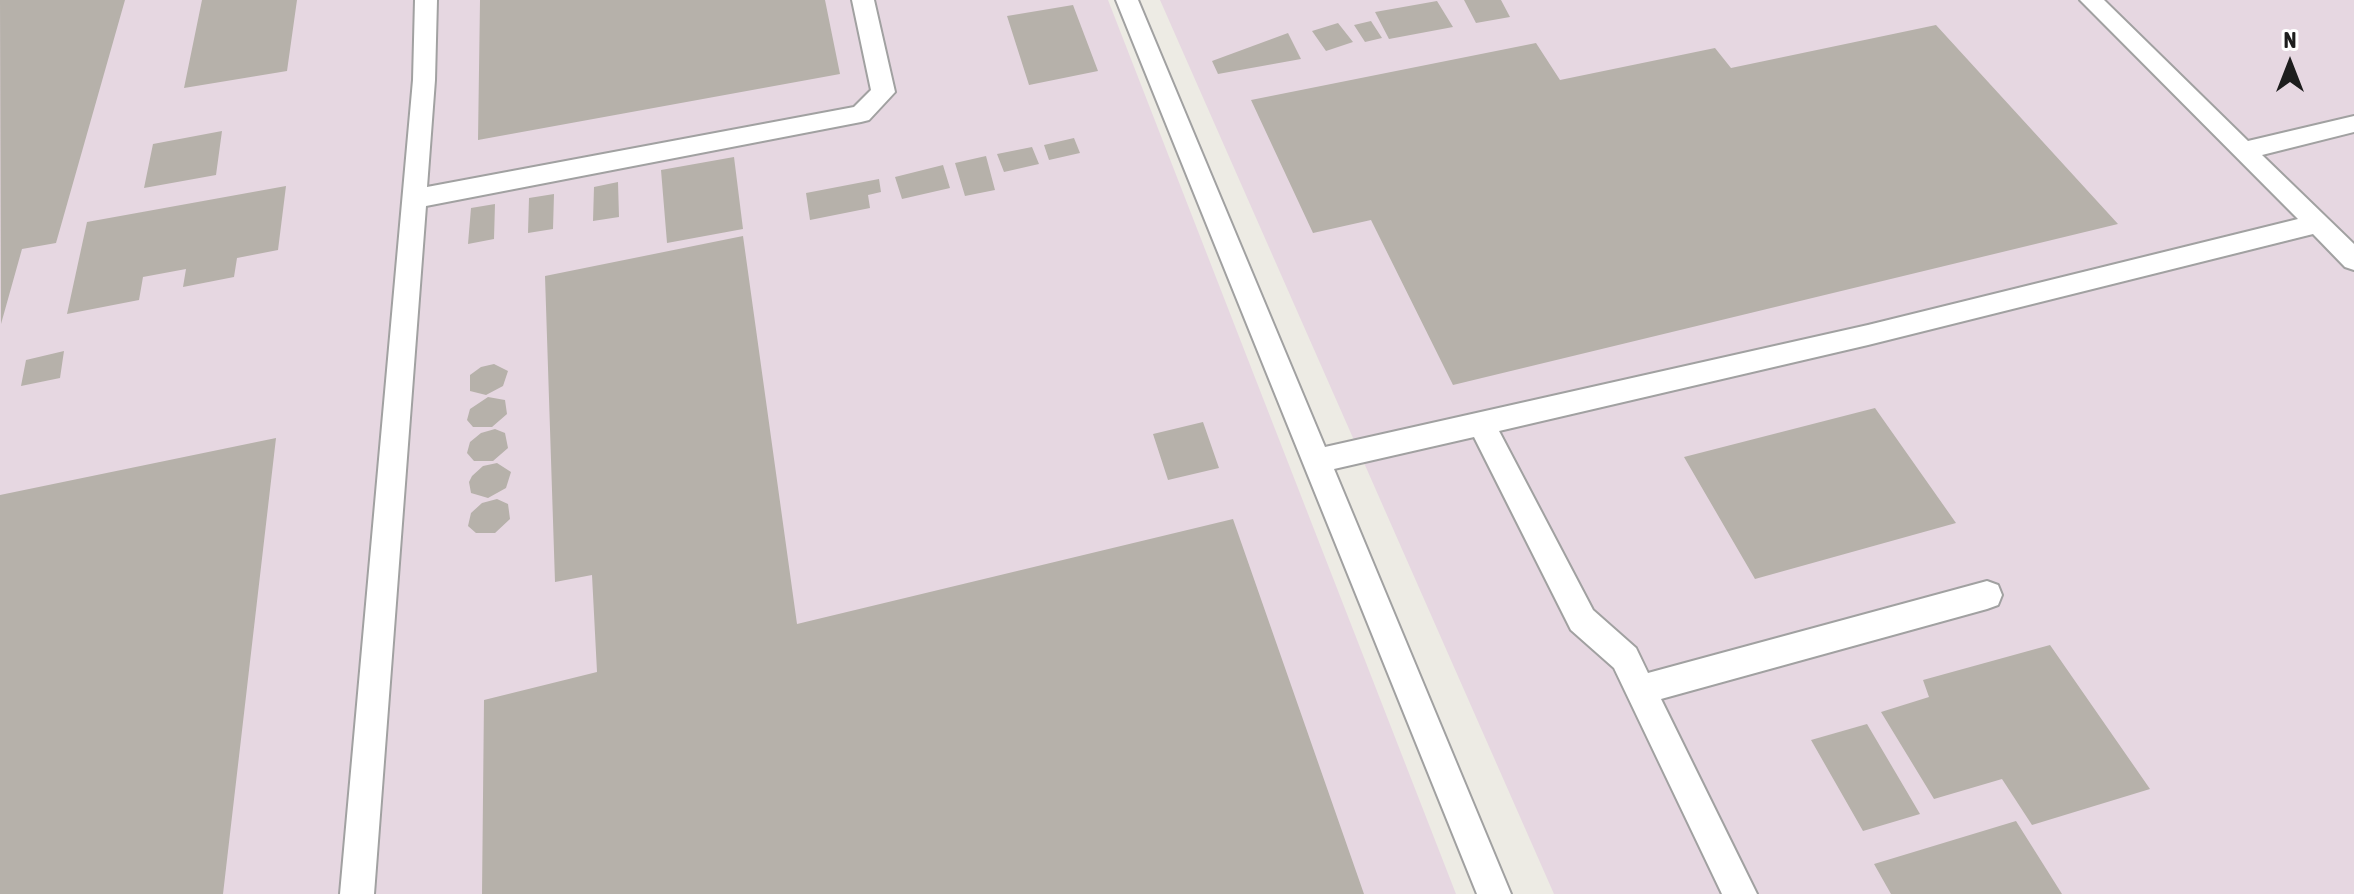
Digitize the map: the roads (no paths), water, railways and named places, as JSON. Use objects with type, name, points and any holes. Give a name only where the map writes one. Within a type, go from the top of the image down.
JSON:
[{"type":"lane","points":[[357,894],[424,80],[426,0]]},
{"type":"lane","points":[[414,199],[861,114],[883,92],[863,0]]},
{"type":"lane","points":[[1127,0],[1494,894]]},
{"type":"lane","points":[[2091,0],[2354,260]]},
{"type":"lane","points":[[2243,151],[2354,124]]},
{"type":"lane","points":[[1317,461],[1868,335],[2317,224]]},
{"type":"lane","points":[[1482,424],[1582,620],[1625,658],[1740,894]]},
{"type":"lane","points":[[1640,690],[1987,595]]}]
